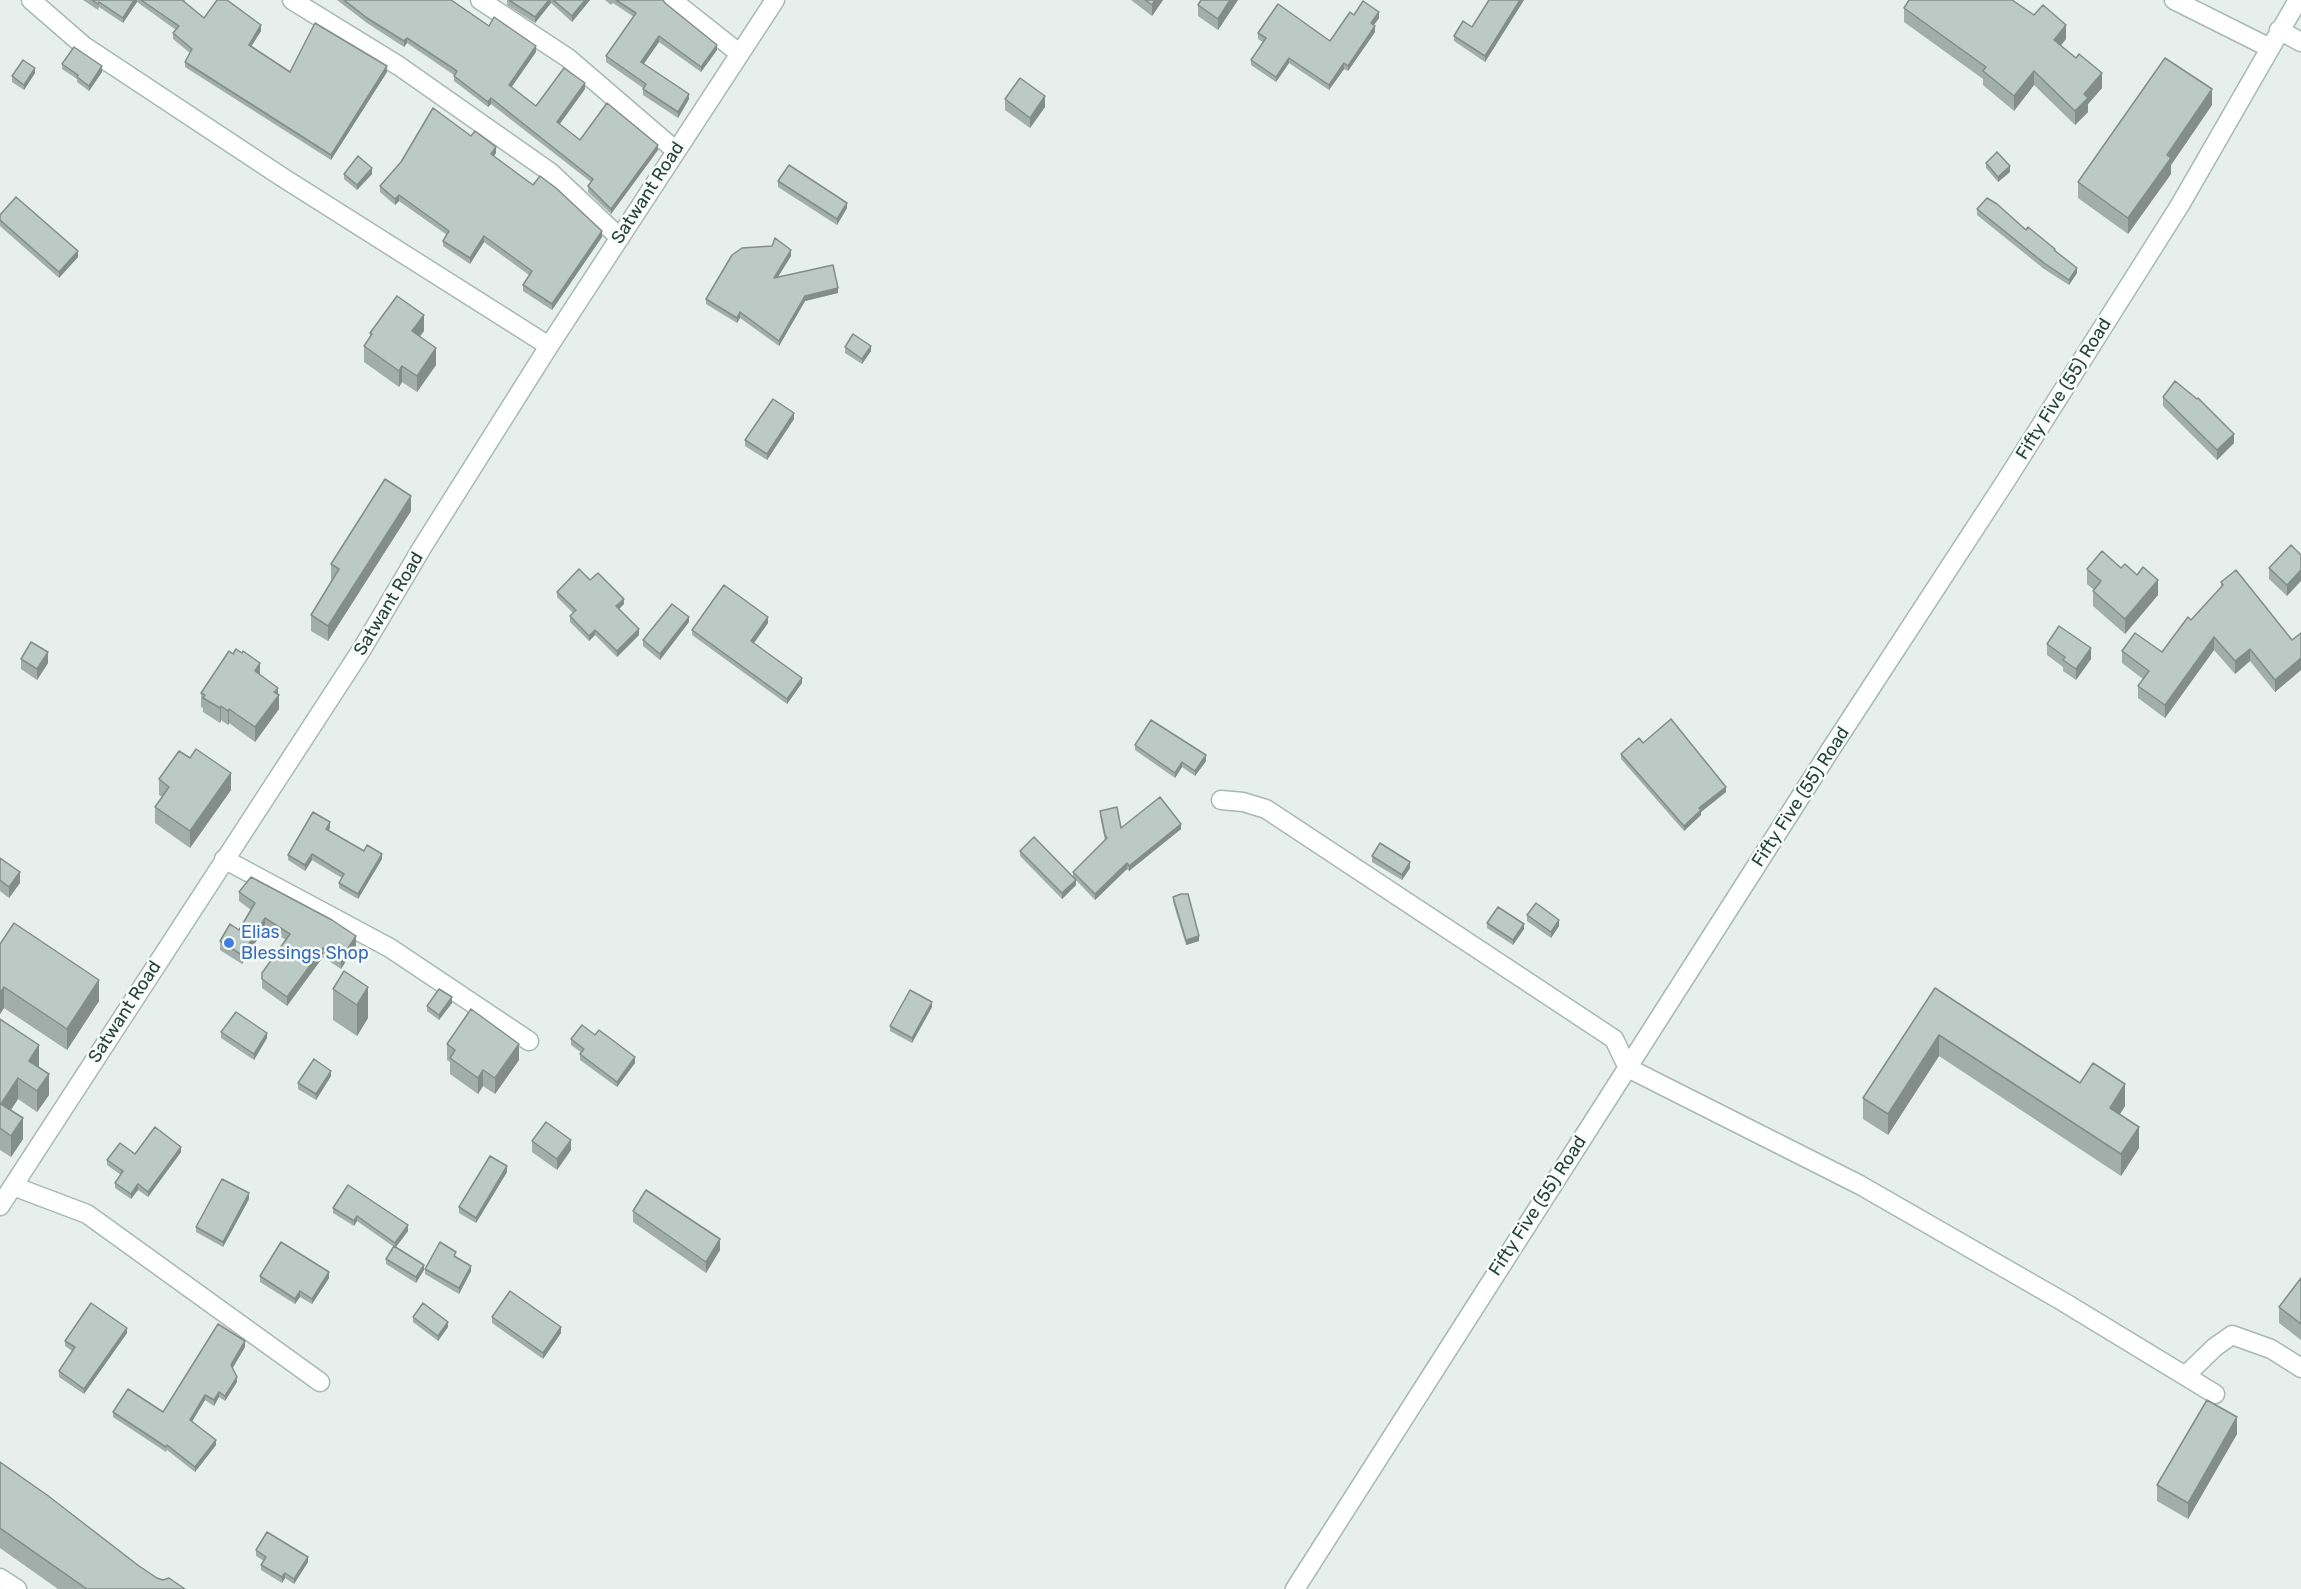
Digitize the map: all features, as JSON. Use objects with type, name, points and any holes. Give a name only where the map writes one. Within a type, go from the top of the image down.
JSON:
[{"type":"street","points":[[31,0],[84,46],[302,189],[549,346]]},
{"type":"street","points":[[292,0],[399,66],[550,172],[620,238]]},
{"type":"street","points":[[480,0],[568,58],[675,150]]},
{"type":"street","points":[[672,0],[739,53]]},
{"type":"street","name":"Satwant Road","points":[[1,1203],[362,649],[549,346],[775,0]]},
{"type":"street","points":[[2174,0],[2270,48]]},
{"type":"street","name":"Fifty Five (55) Road","points":[[1295,1589],[2174,215],[2298,0]]},
{"type":"street","points":[[2279,30],[2301,42]]},
{"type":"street","points":[[1221,800],[1243,802],[1266,810],[1614,1039],[1628,1068],[1860,1185],[2062,1301],[2215,1394]]},
{"type":"street","points":[[224,859],[390,948],[529,1041]]},
{"type":"street","points":[[13,1186],[87,1214],[320,1382]]},
{"type":"street","points":[[2185,1376],[2215,1347],[2232,1335],[2271,1349],[2301,1368]]},
{"type":"street","points":[[0,1578],[17,1589]]},
{"type":"building","points":[[92,0],[134,0],[123,18]]},
{"type":"building","points":[[141,0],[182,0],[204,18],[217,0],[227,0],[261,25],[249,45],[290,72],[315,23],[387,66],[331,155],[185,62],[192,49],[173,33],[179,26]]},
{"type":"building","points":[[344,0],[451,0],[489,26],[494,17],[536,46],[509,85],[536,106],[564,68],[585,83],[557,122],[580,140],[607,103],[658,145],[611,209],[588,186],[593,179],[491,98],[488,102],[454,76],[457,71],[407,38],[404,41],[367,18]]},
{"type":"building","points":[[509,0],[549,0],[535,17]]},
{"type":"building","points":[[553,0],[585,0],[572,16]]},
{"type":"building","points":[[616,0],[663,0],[717,45],[701,67],[659,36],[641,62],[689,94],[678,112],[643,89],[646,84],[606,56],[636,13]]},
{"type":"building","points":[[1145,0],[1155,0],[1152,5]]},
{"type":"building","points":[[1201,0],[1230,0],[1218,19],[1198,5]]},
{"type":"building","points":[[1489,0],[1520,0],[1485,56],[1454,36],[1463,21],[1472,27]]},
{"type":"building","points":[[1909,0],[2012,0],[2034,15],[2043,5],[2066,25],[2054,40],[2076,58],[2079,54],[2102,73],[2084,94],[2088,98],[2075,111],[2034,71],[2014,96],[1983,71],[1986,67],[1904,8]]},
{"type":"building","points":[[1363,1],[1379,12],[1371,23],[1375,26],[1348,66],[1344,63],[1329,85],[1289,58],[1276,77],[1251,60],[1266,38],[1258,33],[1278,4],[1330,41],[1350,12],[1354,15]]},
{"type":"building","points":[[74,47],[102,66],[89,86],[62,64]]},
{"type":"building","points":[[2165,58],[2212,89],[2167,155],[2171,158],[2128,218],[2078,182]]},
{"type":"building","points":[[23,60],[35,68],[24,85],[12,76]]},
{"type":"building","points":[[1020,78],[1045,96],[1030,118],[1005,99]]},
{"type":"building","points":[[433,108],[471,136],[475,131],[496,147],[491,154],[533,185],[540,176],[602,231],[552,304],[523,285],[532,271],[484,236],[470,258],[443,241],[449,231],[399,195],[395,199],[380,186],[401,162]]},
{"type":"building","points":[[1997,152],[2010,166],[1998,177],[1986,163]]},
{"type":"building","points":[[358,156],[372,168],[357,185],[344,174]]},
{"type":"building","points":[[789,165],[847,203],[837,219],[778,181]]},
{"type":"building","points":[[16,197],[78,251],[59,272],[0,220],[0,215]]},
{"type":"building","points":[[1987,198],[2026,230],[2028,227],[2077,268],[2069,280],[2044,263],[1977,209]]},
{"type":"building","points":[[775,238],[791,250],[774,278],[833,265],[838,288],[805,296],[779,341],[740,312],[737,318],[706,299],[732,255],[742,248],[772,246]]},
{"type":"building","points":[[397,296],[424,315],[412,331],[436,348],[417,376],[402,366],[399,371],[364,346],[372,334],[370,333]]},
{"type":"building","points":[[853,334],[871,346],[862,359],[845,347]]},
{"type":"building","points":[[2175,381],[2198,398],[2234,434],[2217,450],[2163,397]]},
{"type":"building","points":[[773,399],[794,413],[767,454],[745,440]]},
{"type":"building","points":[[385,479],[411,496],[328,626],[311,615],[339,569],[331,564]]},
{"type":"building","points":[[2291,545],[2301,555],[2301,570],[2287,585],[2269,568]]},
{"type":"building","points":[[2102,551],[2121,568],[2125,564],[2137,575],[2143,567],[2158,580],[2125,619],[2093,591],[2101,581],[2087,569]]},
{"type":"building","points":[[579,569],[590,580],[598,573],[624,599],[616,606],[639,629],[617,651],[595,630],[589,636],[570,616],[576,610],[557,592]]},
{"type":"building","points":[[2236,570],[2292,640],[2301,633],[2301,658],[2275,680],[2250,649],[2235,661],[2214,637],[2165,705],[2138,686],[2149,671],[2122,651],[2135,633],[2162,652],[2188,617],[2191,620],[2223,585],[2221,582]]},
{"type":"building","points":[[724,585],[768,617],[751,641],[802,678],[787,699],[692,630]]},
{"type":"building","points":[[672,604],[689,617],[660,654],[643,640]]},
{"type":"building","points":[[2059,626],[2091,648],[2076,669],[2063,660],[2065,657],[2047,644]]},
{"type":"building","points":[[31,642],[48,652],[37,669],[21,659]]},
{"type":"building","points":[[236,649],[260,663],[255,671],[278,688],[274,692],[279,695],[255,727],[229,709],[228,711],[221,706],[220,708],[203,698],[205,695],[201,693],[229,651],[233,654]]},
{"type":"building","points":[[1671,719],[1726,787],[1699,808],[1701,810],[1684,826],[1621,754],[1639,738],[1643,743]]},
{"type":"building","points":[[1151,720],[1206,755],[1195,771],[1182,762],[1175,773],[1135,745]]},
{"type":"building","points":[[196,749],[231,773],[190,831],[155,807],[169,787],[159,779],[179,751],[190,758]]},
{"type":"building","points":[[1160,797],[1181,824],[1129,866],[1127,863],[1095,894],[1073,872],[1107,838],[1100,811],[1117,807],[1121,828]]},
{"type":"building","points":[[313,812],[330,822],[326,829],[364,851],[367,845],[382,854],[358,894],[339,883],[344,874],[312,854],[305,865],[288,855]]},
{"type":"building","points":[[1034,837],[1076,880],[1062,893],[1020,851]]},
{"type":"building","points":[[1380,843],[1410,862],[1402,875],[1372,856]]},
{"type":"building","points":[[0,858],[20,872],[9,887],[0,880]]},
{"type":"building","points":[[251,877],[332,920],[356,936],[341,959],[323,948],[287,997],[262,979],[262,973],[290,934],[265,918],[242,955],[220,941],[230,924],[239,930],[255,903],[239,892]]},
{"type":"building","points":[[1188,894],[1199,936],[1186,940],[1173,897]]},
{"type":"building","points":[[1536,903],[1559,920],[1551,932],[1527,915]]},
{"type":"building","points":[[1498,907],[1524,924],[1513,940],[1487,923]]},
{"type":"building","points":[[14,923],[99,980],[67,1029],[4,987],[0,993],[0,944]]},
{"type":"building","points":[[344,971],[368,987],[357,1005],[333,989]]},
{"type":"building","points":[[1935,988],[2080,1083],[2093,1063],[2125,1084],[2110,1108],[2139,1127],[2121,1154],[1939,1035],[1888,1114],[1863,1098]]},
{"type":"building","points":[[439,989],[452,997],[439,1015],[427,1006]]},
{"type":"building","points":[[910,990],[932,1002],[912,1038],[890,1026]]},
{"type":"building","points":[[471,1009],[519,1044],[495,1078],[483,1070],[478,1078],[450,1058],[455,1050],[447,1044]]},
{"type":"building","points":[[236,1012],[267,1033],[254,1054],[221,1032]]},
{"type":"building","points":[[0,1019],[39,1045],[29,1061],[49,1074],[37,1091],[18,1078],[1,1104],[23,1118],[11,1136],[0,1128]]},
{"type":"building","points":[[582,1025],[595,1035],[599,1030],[635,1057],[617,1082],[580,1054],[584,1049],[571,1039]]},
{"type":"building","points":[[314,1059],[331,1071],[316,1094],[298,1083]]},
{"type":"building","points":[[546,1122],[571,1140],[557,1159],[532,1141]]},
{"type":"building","points":[[155,1127],[181,1147],[148,1192],[138,1184],[131,1194],[115,1183],[123,1171],[107,1160],[120,1143],[135,1154]]},
{"type":"building","points":[[490,1156],[507,1166],[476,1218],[459,1207]]},
{"type":"building","points":[[222,1179],[249,1193],[223,1242],[196,1227]]},
{"type":"building","points":[[348,1185],[408,1225],[395,1243],[357,1216],[354,1221],[333,1208]]},
{"type":"building","points":[[646,1190],[720,1239],[706,1262],[633,1211]]},
{"type":"building","points":[[281,1242],[329,1272],[312,1299],[300,1291],[295,1299],[260,1276]]},
{"type":"building","points":[[440,1242],[456,1252],[454,1256],[471,1266],[459,1288],[425,1269]]},
{"type":"building","points":[[394,1246],[424,1265],[416,1277],[386,1259]]},
{"type":"building","points":[[2301,1278],[2301,1324],[2279,1307]]},
{"type":"building","points":[[510,1291],[561,1327],[543,1353],[492,1317]]},
{"type":"building","points":[[91,1303],[127,1328],[84,1389],[59,1371],[75,1347],[65,1341]]},
{"type":"building","points":[[423,1303],[448,1322],[438,1336],[413,1317]]},
{"type":"building","points":[[218,1324],[245,1341],[231,1365],[237,1377],[225,1396],[219,1392],[214,1400],[205,1395],[190,1420],[216,1440],[195,1467],[167,1445],[166,1447],[113,1412],[128,1389],[163,1412]]},
{"type":"building","points":[[2207,1400],[2237,1417],[2188,1503],[2157,1485]]},
{"type":"building","points":[[0,1462],[139,1566],[157,1578],[163,1580],[169,1578],[185,1589],[87,1589],[0,1528]]},
{"type":"building","points":[[267,1532],[308,1557],[294,1579],[285,1573],[282,1577],[261,1565],[266,1557],[256,1550]]},
{"type":"place","name":"Elias Blessings Shop","points":[[229,943]]}]
